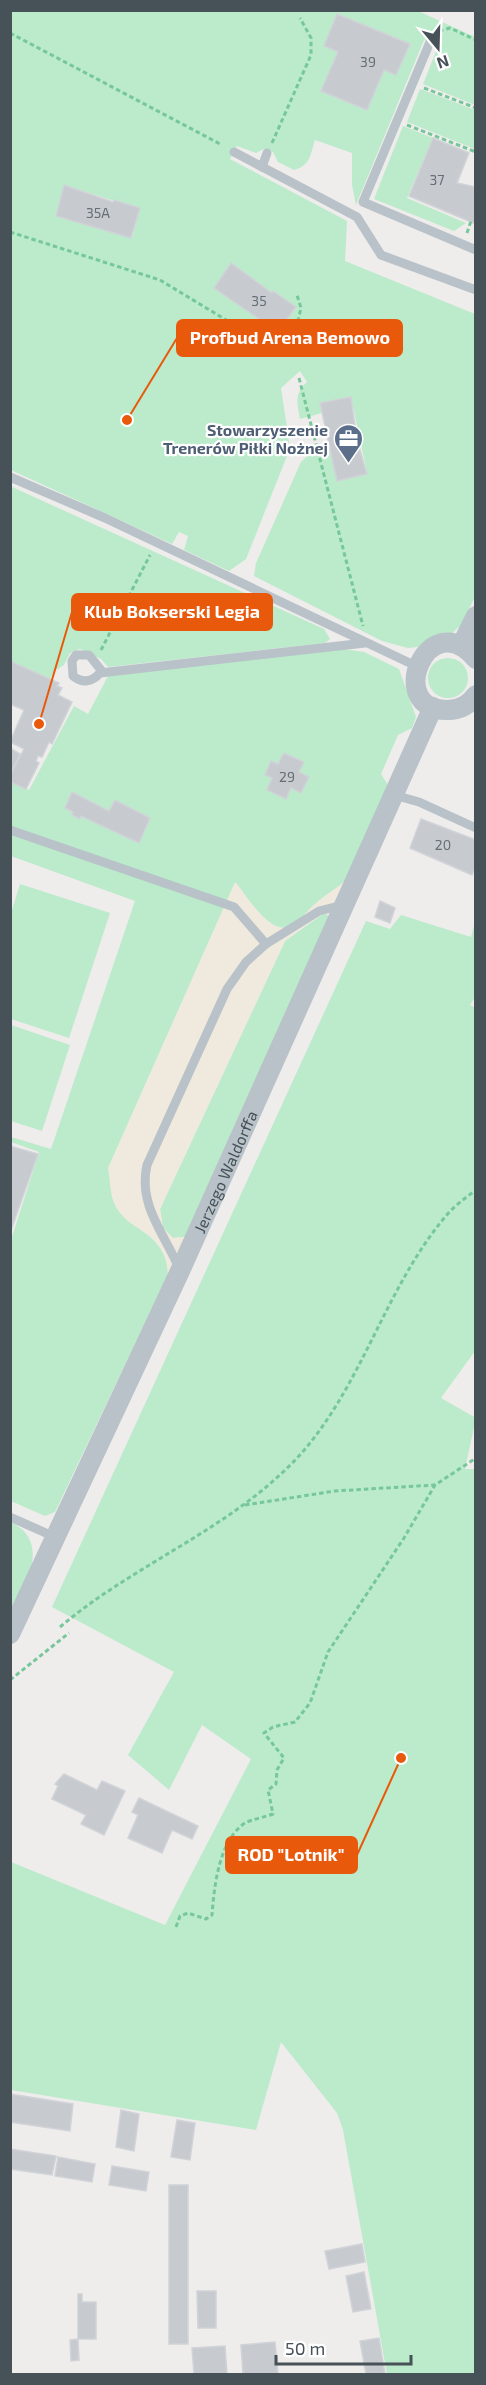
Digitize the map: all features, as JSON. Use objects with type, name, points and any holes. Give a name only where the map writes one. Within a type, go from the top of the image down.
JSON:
[{"type":"street","points":[[476,616],[468,652],[440,645],[422,656],[416,666],[415,685],[425,701],[433,707],[454,710],[465,706],[476,695]]},
{"type":"street","name":"Jerzego Waldorffa","points":[[10,1634],[57,1538],[180,1271],[433,707]]},
{"type":"lane","points":[[430,42],[363,202],[476,250]]},
{"type":"lane","points":[[234,152],[357,217],[381,255],[476,290]]},
{"type":"lane","points":[[261,167],[267,153]]},
{"type":"lane","points":[[10,477],[157,543],[416,666]]},
{"type":"lane","points":[[100,673],[101,670],[96,661],[89,655],[76,655],[72,661],[73,676],[79,681],[88,681],[100,673],[367,643]]},
{"type":"lane","points":[[394,795],[419,802],[476,828]]},
{"type":"lane","points":[[10,830],[234,907],[266,944]]},
{"type":"lane","points":[[180,1271],[148,1203],[143,1183],[147,1165],[227,989],[246,962],[266,944],[319,911],[345,905]]},
{"type":"lane","points":[[10,1517],[57,1538]]},
{"type":"path","points":[[267,153],[311,55],[311,38],[300,18]]},
{"type":"path","points":[[430,42],[442,28],[450,28],[476,40]]},
{"type":"path","points":[[10,33],[234,152]]},
{"type":"path","points":[[413,84],[476,108]]},
{"type":"path","points":[[398,121],[476,152]]},
{"type":"path","points":[[10,232],[160,279],[246,332],[262,336],[282,336],[297,325],[301,308],[297,295]]},
{"type":"path","points":[[299,378],[367,643]]},
{"type":"path","points":[[96,661],[157,543]]},
{"type":"path","points":[[60,1627],[243,1505],[297,1458],[338,1405],[419,1253],[446,1215],[476,1190]]},
{"type":"path","points":[[176,1927],[180,1916],[188,1913],[206,1918],[212,1915],[214,1890],[227,1844],[245,1823],[273,1814],[268,1790],[276,1784],[276,1770],[284,1758],[264,1733],[273,1727],[295,1722],[310,1703],[328,1652],[404,1538],[435,1485],[476,1458]]},
{"type":"path","points":[[243,1505],[335,1491],[435,1485]]},
{"type":"path","points":[[10,1680],[69,1633]]},
{"type":"green space","points":[[11,11],[418,11],[475,37],[475,105],[423,84],[439,44],[424,40],[356,205],[352,185],[352,153],[315,140],[307,162],[294,170],[278,162],[273,152],[264,149],[256,153],[237,146],[230,159],[347,221],[345,261],[475,314],[476,595],[461,625],[451,634],[417,647],[408,648],[382,641],[254,576],[256,563],[301,462],[310,453],[330,446],[338,480],[367,473],[351,397],[322,413],[300,419],[298,395],[307,382],[300,371],[281,388],[289,441],[287,456],[246,559],[229,571],[184,550],[188,536],[179,532],[172,544],[11,470]],"holes":[[[338,14],[410,44],[396,75],[384,70],[367,110],[321,91],[338,52],[324,46]],[[64,185],[140,209],[132,238],[56,215]],[[231,263],[272,293],[274,291],[296,307],[278,332],[214,288]]]},
{"type":"green space","points":[[420,89],[475,110],[475,149],[407,122]]},
{"type":"green space","points":[[403,126],[433,138],[407,198],[466,223],[454,231],[374,199]]},
{"type":"green space","points":[[10,486],[324,629],[330,639],[325,643],[108,667],[101,659],[80,649],[70,653],[64,665],[56,670],[47,683],[11,664]]},
{"type":"green space","points":[[344,649],[364,652],[399,669],[416,717],[412,728],[398,735],[381,774],[388,785],[347,879],[343,883],[318,901],[300,920],[290,927],[282,928],[274,925],[259,913],[236,883],[136,1226],[148,1235],[162,1251],[168,1274],[55,1512],[45,1516],[11,1501],[11,1240],[39,1152],[11,1142],[11,1137],[51,1149],[135,901],[11,856],[10,781],[29,790],[74,706],[88,714],[108,676]]},
{"type":"green space","points":[[448,658],[462,664],[468,678],[462,692],[448,698],[434,692],[428,678],[434,664]]},
{"type":"green space","points":[[20,884],[110,913],[69,1038],[11,1019],[11,913]]},
{"type":"green space","points":[[324,913],[329,916],[185,1237],[173,1238],[163,1228],[160,1209],[285,941]]},
{"type":"green space","points":[[401,915],[471,937],[475,922],[475,997],[470,1005],[476,1008],[475,1351],[441,1398],[476,1418],[465,1469],[476,1469],[475,2374],[387,2374],[343,2130],[337,2113],[281,2042],[256,2130],[11,2090],[11,1862],[165,1925],[251,1759],[202,1725],[169,1790],[128,1755],[174,1672],[52,1607],[366,921],[390,929]]},
{"type":"green space","points":[[11,1025],[70,1045],[42,1131],[11,1121]]},
{"type":"green space","points":[[11,1522],[23,1531],[30,1541],[33,1552],[28,1577],[11,1613]]},
{"type":"sand","points":[[347,879],[329,916],[324,913],[285,941],[160,1209],[163,1228],[173,1238],[185,1237],[168,1274],[166,1259],[155,1240],[129,1222],[115,1205],[108,1168],[235,882],[259,913],[274,925],[282,928],[293,925],[318,901]]},
{"type":"building","points":[[337,14],[410,44],[396,75],[384,70],[367,110],[321,91],[338,52],[324,46]]},
{"type":"building","points":[[433,138],[469,153],[457,183],[476,187],[476,224],[409,196]]},
{"type":"building","points":[[64,185],[113,202],[114,200],[140,208],[131,238],[56,216]]},
{"type":"building","points":[[231,263],[272,293],[273,291],[296,307],[278,332],[214,288]]},
{"type":"building","points":[[351,397],[357,440],[367,474],[337,481],[320,403]]},
{"type":"building","points":[[10,661],[59,683],[57,686],[62,688],[58,695],[72,702],[52,744],[49,742],[42,757],[38,756],[36,761],[39,763],[26,789],[10,782],[10,775],[24,749],[10,742],[24,710],[10,704]]},
{"type":"building","points":[[10,748],[20,754],[10,775]]},
{"type":"building","points":[[284,753],[304,762],[299,772],[309,777],[301,793],[291,788],[286,799],[267,790],[272,778],[265,775],[271,761],[278,764]]},
{"type":"building","points":[[72,792],[109,811],[115,800],[150,818],[139,843],[81,816],[80,819],[72,815],[73,812],[65,808]]},
{"type":"building","points":[[421,819],[476,840],[476,865],[472,875],[410,848]]},
{"type":"building","points":[[380,901],[395,908],[390,923],[375,917]]},
{"type":"building","points":[[10,1146],[38,1154],[10,1233]]},
{"type":"building","points":[[64,1774],[97,1790],[102,1781],[125,1791],[104,1835],[81,1824],[86,1815],[52,1799],[58,1786],[55,1784]]},
{"type":"building","points":[[139,1798],[198,1826],[192,1839],[172,1830],[162,1853],[128,1838],[138,1815],[132,1812]]},
{"type":"building","points":[[10,2094],[73,2104],[70,2131],[10,2122]]},
{"type":"building","points":[[121,2110],[139,2114],[134,2151],[116,2147]]},
{"type":"building","points":[[177,2120],[195,2123],[190,2160],[171,2157]]},
{"type":"building","points":[[10,2149],[56,2156],[52,2175],[10,2169]]},
{"type":"building","points":[[58,2157],[95,2164],[92,2182],[55,2176]]},
{"type":"building","points":[[112,2166],[149,2172],[146,2191],[109,2185]]},
{"type":"building","points":[[169,2185],[188,2185],[188,2344],[169,2344]]},
{"type":"building","points":[[362,2244],[365,2262],[329,2269],[325,2251]]},
{"type":"building","points":[[364,2272],[371,2309],[353,2312],[346,2276]]},
{"type":"building","points":[[197,2291],[216,2291],[216,2328],[198,2328]]},
{"type":"building","points":[[78,2294],[82,2294],[82,2302],[96,2302],[96,2339],[78,2339]]},
{"type":"building","points":[[379,2338],[385,2374],[366,2374],[360,2341]]},
{"type":"building","points":[[78,2339],[79,2360],[71,2361],[70,2340]]},
{"type":"building","points":[[275,2342],[278,2374],[243,2374],[241,2345]]},
{"type":"building","points":[[225,2346],[227,2374],[194,2374],[192,2348]]},
{"type":"place","name":"Profbud Arena Bemowo","points":[[127,420]]},
{"type":"place","name":"Stowarzyszenie Trenerów Piłki Nożnej","points":[[349,464]]},
{"type":"place","name":"Klub Bokserski Legia","points":[[39,724]]},
{"type":"place","name":"ROD \"Lotnik\"","points":[[401,1758]]}]
